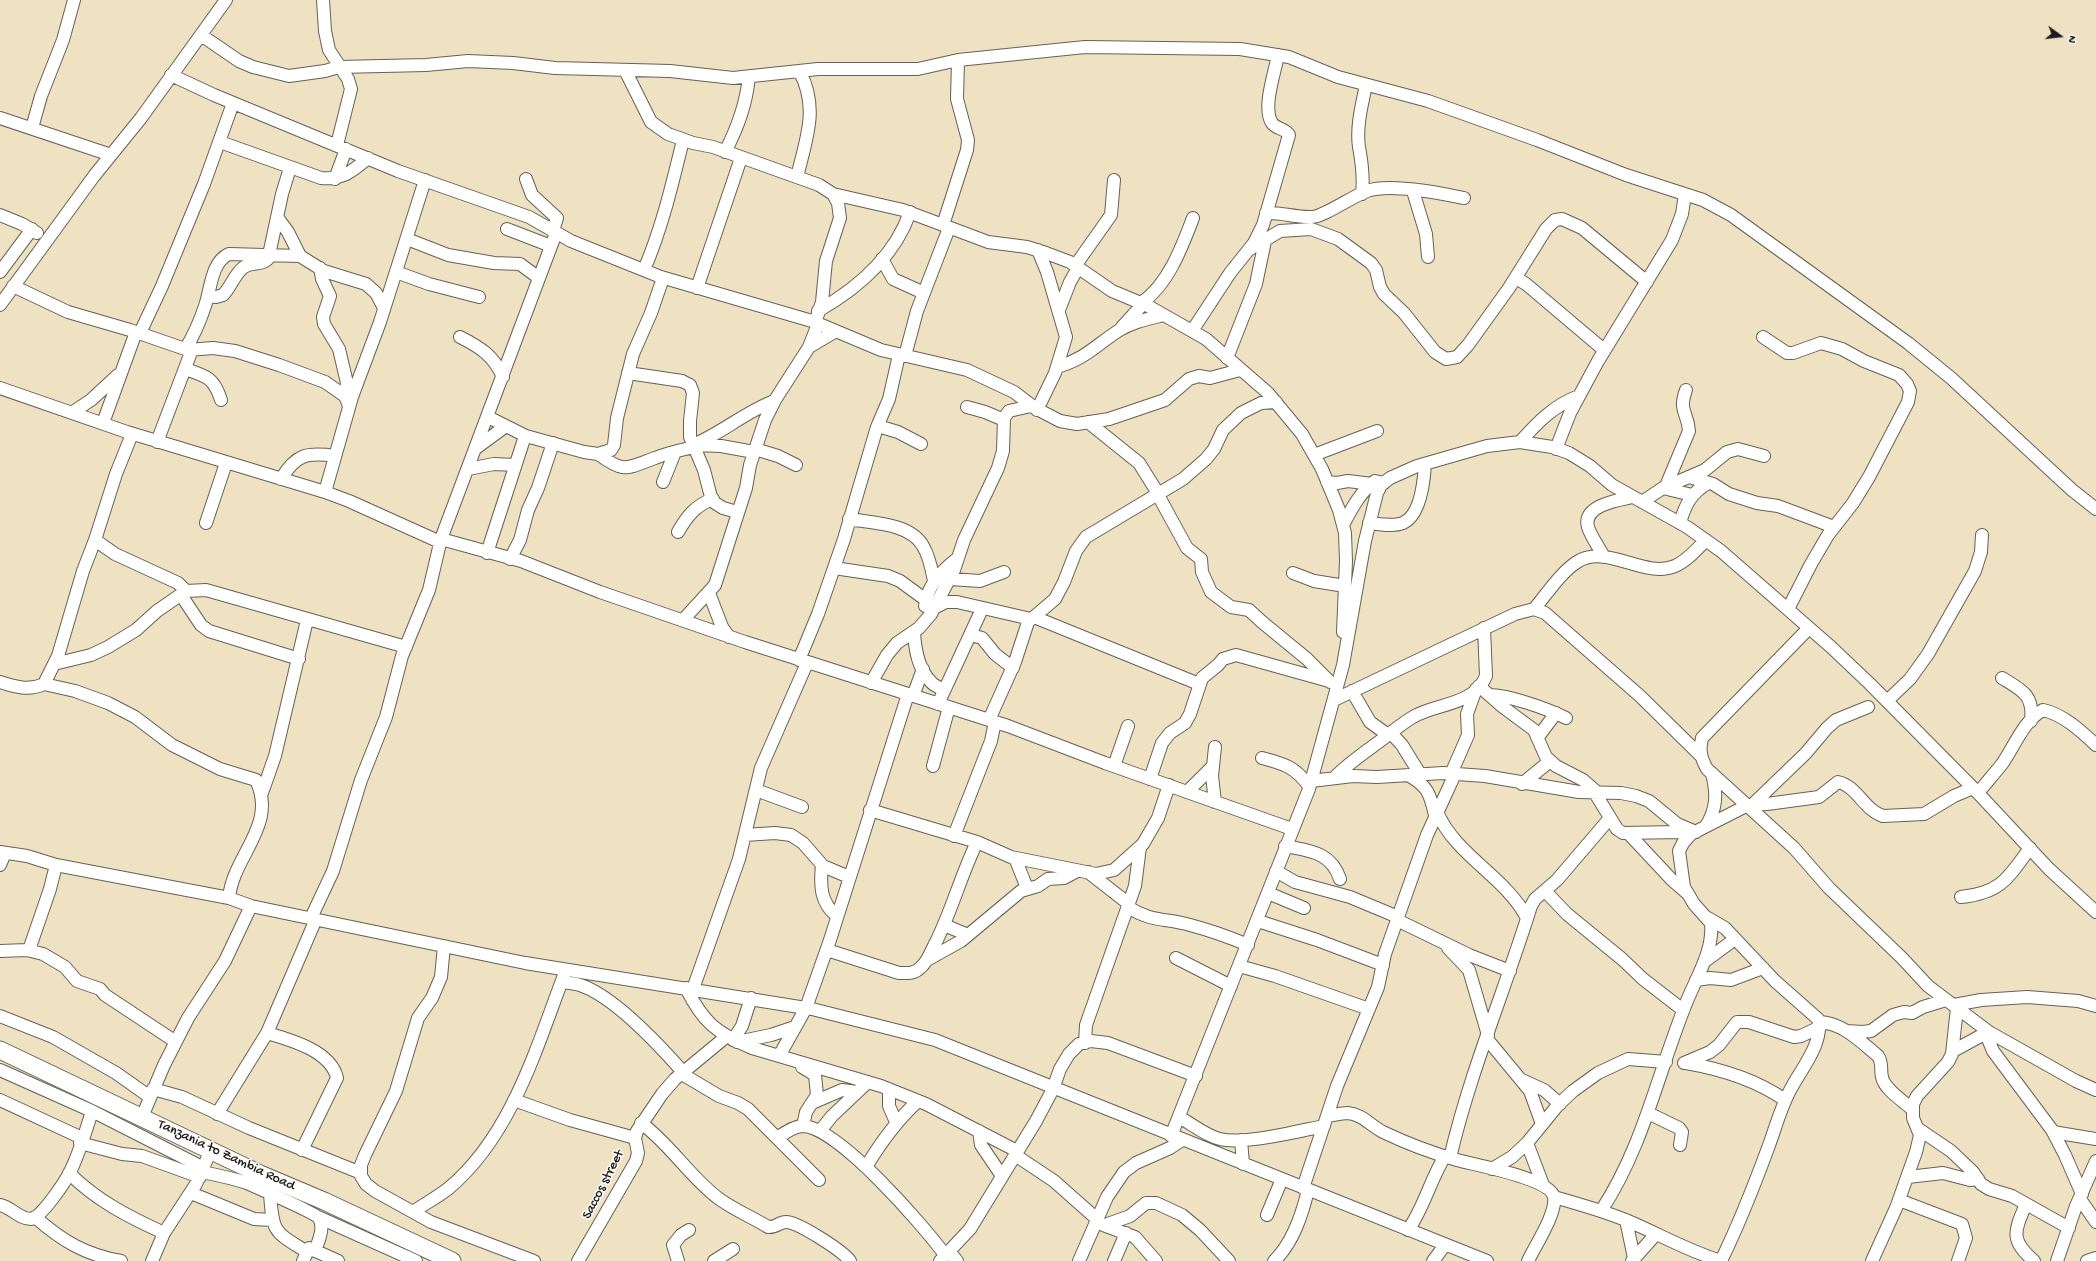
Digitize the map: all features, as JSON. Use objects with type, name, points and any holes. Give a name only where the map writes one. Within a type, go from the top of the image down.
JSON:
[{"type":"highway","name":"Tanzania to Zambia Road","points":[[0,1050],[436,1257],[452,1261]]},
{"type":"street","points":[[32,128],[41,96],[63,40],[74,0]]},
{"type":"street","points":[[0,305],[45,242],[141,118],[226,0]]},
{"type":"street","points":[[323,0],[325,31],[329,50],[348,79],[351,89],[335,179]]},
{"type":"street","points":[[201,35],[239,61],[289,76],[325,71],[339,67],[426,65],[468,61],[513,63],[555,68],[670,71],[733,78],[840,68],[918,69],[958,60],[1085,48],[1230,49],[1289,57],[1338,77],[1428,101],[1537,140],[1626,175],[1703,200],[1731,215],[1908,343],[1967,390],[2072,490],[2096,509]]},
{"type":"street","points":[[1192,330],[1230,273],[1250,249],[1263,225],[1289,135],[1287,132],[1273,125],[1269,119],[1270,92],[1278,55]]},
{"type":"street","points":[[958,60],[957,99],[968,140],[967,150],[946,226],[889,399],[878,426],[834,568],[803,661],[761,768],[739,859],[689,988],[697,1010],[713,1027],[732,1040],[779,1056],[889,1089],[918,1101],[979,1131],[1016,1153],[1054,1181],[1100,1223],[1127,1233],[1135,1238],[1156,1261]]},
{"type":"street","points":[[624,70],[651,122],[668,134],[797,177],[819,185],[833,194],[910,212],[988,242],[1038,250],[1077,267],[1112,291],[1142,304],[1206,338],[1240,370],[1268,393],[1302,434],[1314,455],[1339,510],[1343,525],[1346,561],[1342,669]]},
{"type":"street","points":[[797,177],[810,126],[808,88],[800,72]]},
{"type":"street","points":[[171,75],[233,103],[368,158],[529,217],[555,232],[663,278],[817,319],[836,331],[881,350],[967,370],[1014,392],[1034,408],[1060,421],[1077,424],[1109,419],[1165,400],[1189,379],[1199,376],[1210,378],[1240,370]]},
{"type":"street","points":[[724,152],[738,127],[746,100],[749,76]]},
{"type":"street","points":[[1362,194],[1363,169],[1359,146],[1360,115],[1366,85]]},
{"type":"street","points":[[103,423],[121,373],[138,333],[162,286],[220,142],[233,103]]},
{"type":"street","points":[[0,118],[111,155]]},
{"type":"street","points":[[644,270],[654,248],[670,199],[683,140]]},
{"type":"street","points":[[220,142],[321,178],[335,179],[344,176],[368,158]]},
{"type":"street","points":[[697,288],[741,158]]},
{"type":"street","points":[[208,296],[216,297],[223,295],[244,267],[263,264],[270,255],[277,218],[290,168]]},
{"type":"street","points":[[217,1114],[267,1033],[333,872],[362,780],[386,717],[406,647],[430,590],[440,541],[488,417],[551,246],[557,218],[532,195],[526,179]]},
{"type":"street","points":[[325,492],[335,456],[347,401],[384,308],[425,180]]},
{"type":"street","points":[[1059,310],[1077,267],[1111,215],[1114,180]]},
{"type":"street","points":[[1266,213],[1279,212],[1312,218],[1320,216],[1362,194],[1377,189],[1413,191],[1464,198]]},
{"type":"street","points":[[1413,191],[1426,234],[1428,258]]},
{"type":"street","points":[[683,620],[715,585],[737,512],[746,488],[754,451],[765,420],[774,401],[809,347],[822,302],[826,261],[840,218],[838,203],[833,194]]},
{"type":"street","points":[[1556,449],[1570,412],[1604,350],[1672,240],[1682,214],[1685,194]]},
{"type":"street","points":[[817,319],[844,296],[882,259],[900,236],[910,212]]},
{"type":"street","points":[[0,215],[32,229],[45,242]]},
{"type":"street","points":[[277,218],[294,242],[300,256]]},
{"type":"street","points":[[1120,330],[1148,299],[1166,276],[1175,260],[1193,218]]},
{"type":"street","points":[[1250,249],[1280,231],[1312,229],[1338,238],[1371,263],[1376,270],[1380,287],[1384,294],[1404,313],[1435,352],[1446,359],[1457,357],[1468,345],[1516,278],[1546,228],[1555,220],[1562,219],[1582,228],[1647,282]]},
{"type":"street","points":[[0,272],[5,258],[32,229]]},
{"type":"street","points":[[507,229],[551,246]]},
{"type":"street","points":[[407,239],[448,255],[494,263],[520,264],[539,278]]},
{"type":"street","points":[[1227,358],[1256,284],[1265,241]]},
{"type":"street","points":[[1034,408],[1058,367],[1066,337],[1047,272],[1038,250]]},
{"type":"street","points":[[187,349],[208,296],[214,273],[220,260],[229,254],[300,256],[334,275],[356,280],[372,288],[384,308]]},
{"type":"street","points":[[882,259],[893,279],[924,293]]},
{"type":"street","points":[[320,268],[322,279],[330,296],[323,317],[324,324],[339,349],[347,383],[347,401]]},
{"type":"street","points":[[214,273],[233,282]]},
{"type":"street","points":[[372,288],[394,276],[479,297]]},
{"type":"street","points":[[488,417],[525,436],[584,452],[598,454],[610,450],[614,445],[617,418],[633,354],[651,313],[663,278]]},
{"type":"street","points":[[1516,278],[1526,284],[1604,350]]},
{"type":"street","points":[[13,286],[58,308],[187,349],[213,348],[235,351],[258,358],[325,382],[347,401]]},
{"type":"street","points":[[1058,367],[1082,358],[1120,330],[1135,322],[1164,315]]},
{"type":"street","points":[[809,347],[836,331]]},
{"type":"street","points":[[460,337],[476,345],[490,355],[498,364],[503,376]]},
{"type":"street","points":[[1763,337],[1787,353],[1793,353],[1821,344],[1842,348],[1864,361],[1898,375],[1907,384],[1910,391],[1908,402],[1869,476],[1853,503],[1834,527],[1811,564],[1788,609]]},
{"type":"street","points":[[157,442],[190,355],[187,349]]},
{"type":"street","points":[[185,369],[201,374],[214,383],[221,400]]},
{"type":"street","points":[[73,412],[85,405],[121,373]]},
{"type":"street","points":[[628,373],[682,381],[690,385],[693,393],[690,437],[704,470],[713,499],[723,508],[737,512]]},
{"type":"street","points":[[0,388],[73,412],[132,434],[325,492],[440,541],[522,561],[600,592],[729,637],[992,721],[1292,829]]},
{"type":"street","points":[[1664,487],[1689,431],[1682,407],[1686,390]]},
{"type":"street","points":[[1520,442],[1541,420],[1559,405],[1579,396]]},
{"type":"street","points":[[85,405],[111,401]]},
{"type":"street","points":[[598,454],[609,462],[626,468],[634,467],[654,458],[694,446],[725,430],[752,411],[774,401]]},
{"type":"street","points":[[954,836],[991,741],[992,721],[1013,668],[1022,638],[1033,618],[1055,598],[1064,582],[1076,551],[1086,537],[1183,479],[1206,459],[1214,449],[1223,430],[1241,413],[1261,403],[1276,402]]},
{"type":"street","points":[[967,407],[985,412],[1004,420]]},
{"type":"street","points":[[930,604],[950,579],[986,491],[998,468],[1003,451],[1004,420],[1009,411],[1034,408]]},
{"type":"street","points":[[1088,422],[1139,463],[1187,548],[1201,559],[1202,572],[1211,592],[1231,607],[1249,610],[1334,683]]},
{"type":"street","points":[[476,448],[506,426]]},
{"type":"street","points":[[878,426],[898,432],[921,444]]},
{"type":"street","points":[[1314,455],[1378,432]]},
{"type":"street","points":[[44,684],[54,664],[83,571],[95,540],[116,474],[132,434]]},
{"type":"street","points":[[487,553],[514,465],[525,436]]},
{"type":"street","points":[[1079,1261],[1100,1223],[1107,1197],[1124,1172],[1136,1163],[1170,1148],[1177,1138],[1179,1117],[1258,921],[1285,846],[1310,784],[1334,700],[1334,683],[1342,669],[1369,523],[1377,493],[1384,483],[1390,478],[1424,464],[1487,446],[1520,442],[1556,449],[1569,453],[1590,466],[1612,486],[1706,540],[1748,573],[1887,701],[1976,790],[2049,869],[2096,912]]},
{"type":"street","points":[[510,559],[520,540],[528,510],[538,488],[553,443]]},
{"type":"street","points":[[694,446],[721,446],[754,451],[778,456],[796,465]]},
{"type":"street","points":[[1604,557],[1588,526],[1588,519],[1597,507],[1606,503],[1638,500],[1664,487],[1705,470],[1727,452],[1738,449],[1764,456]]},
{"type":"street","points":[[663,482],[675,452]]},
{"type":"street","points":[[281,479],[289,467],[302,456],[311,454],[335,456]]},
{"type":"street","points":[[206,523],[226,463]]},
{"type":"street","points":[[468,469],[494,464],[514,465]]},
{"type":"street","points":[[1369,523],[1396,525],[1404,523],[1409,518],[1417,506],[1422,493],[1424,464]]},
{"type":"street","points":[[1689,477],[1708,483],[1729,494],[1757,503],[1778,506],[1834,527]]},
{"type":"street","points":[[1327,482],[1337,483],[1348,481],[1372,484]]},
{"type":"street","points":[[1343,525],[1359,498],[1372,484],[1380,481],[1384,483]]},
{"type":"street","points":[[1680,524],[1682,514],[1692,495],[1708,483]]},
{"type":"street","points":[[1664,487],[1692,495]]},
{"type":"street","points":[[678,532],[694,509],[713,499]]},
{"type":"street","points":[[849,519],[880,524],[913,534],[923,545],[934,581]]},
{"type":"street","points":[[1887,701],[1910,679],[1928,654],[1975,571],[1981,552],[1982,535]]},
{"type":"street","points":[[95,540],[116,554],[178,583],[201,624],[209,631],[299,659]]},
{"type":"street","points":[[1534,609],[1567,570],[1578,561],[1589,558],[1604,557],[1622,560],[1647,568],[1664,569],[1683,561],[1706,540]]},
{"type":"street","points":[[871,683],[887,655],[897,643],[914,632],[924,623],[930,604],[934,581],[941,571],[958,558]]},
{"type":"street","points":[[834,568],[888,576],[900,581],[930,604],[957,602],[982,609],[1033,618],[1199,684]]},
{"type":"street","points":[[950,579],[980,581],[1004,572]]},
{"type":"street","points":[[1293,572],[1314,580],[1345,586]]},
{"type":"street","points":[[54,664],[91,655],[108,647],[136,630],[157,611],[184,593],[206,590],[278,609],[307,620],[406,647]]},
{"type":"street","points":[[709,593],[722,627],[729,637]]},
{"type":"street","points":[[933,766],[944,705],[944,691],[982,609]]},
{"type":"street","points":[[1334,700],[1484,628],[1515,614],[1534,609],[1545,613],[1566,630],[1640,696],[1701,756]]},
{"type":"street","points":[[229,898],[230,885],[239,863],[251,845],[261,818],[262,793],[275,756],[288,694],[299,659],[307,620]]},
{"type":"street","points":[[1274,1261],[1288,1244],[1303,1209],[1306,1189],[1337,1086],[1369,1009],[1397,919],[1436,814],[1468,734],[1467,714],[1478,687],[1486,676],[1484,628]]},
{"type":"street","points":[[1809,628],[1710,728],[1702,738],[1700,747],[1701,756],[1707,769],[1794,848],[1829,888],[1902,958],[1916,975],[1985,1031],[2076,1081],[2096,1090]]},
{"type":"street","points":[[914,632],[916,656],[930,681],[944,691]]},
{"type":"street","points":[[970,635],[982,638],[995,654],[1013,668]]},
{"type":"street","points":[[1150,779],[1162,743],[1170,733],[1185,723],[1190,714],[1202,678],[1223,659],[1233,655],[1334,683]]},
{"type":"street","points":[[779,1056],[806,1008],[837,916],[870,810],[910,695],[923,669]]},
{"type":"street","points":[[2002,678],[2026,693],[2032,710],[2031,721]]},
{"type":"street","points":[[0,682],[17,688],[30,688],[44,684],[108,703],[135,717],[172,745],[220,769],[256,780],[262,793]]},
{"type":"street","points":[[1478,687],[1534,730],[1546,757],[1550,761],[1584,780],[1597,794],[1617,828],[1628,833],[1672,880],[1688,894]]},
{"type":"street","points":[[1335,777],[1346,766],[1413,716],[1462,699],[1478,687]]},
{"type":"street","points":[[1352,691],[1370,722],[1390,734],[1402,745],[1414,774],[1428,791],[1436,814],[1448,832],[1514,896],[1528,918]]},
{"type":"street","points":[[1489,695],[1508,698],[1561,715],[1538,737]]},
{"type":"street","points":[[1628,833],[1698,831],[1749,806],[1806,753],[1827,728],[1836,720],[1868,707]]},
{"type":"street","points":[[1749,806],[1819,797],[1838,782],[1843,783],[1854,791],[1877,814],[1883,816],[1924,814],[1954,796],[1976,790],[2001,764],[2031,721],[2043,710],[2048,711],[2068,723],[2093,740]]},
{"type":"street","points":[[1114,766],[1128,726]]},
{"type":"street","points":[[1215,747],[1212,767],[1215,802]]},
{"type":"street","points":[[1262,758],[1292,767],[1310,784]]},
{"type":"street","points":[[1522,784],[1550,761]]},
{"type":"street","points":[[1187,792],[1212,767]]},
{"type":"street","points":[[1310,784],[1335,777],[1414,774],[1485,776],[1522,784],[1597,794],[1636,796],[1649,802],[1677,824],[1698,831]]},
{"type":"street","points":[[1601,1211],[1631,1158],[1683,1010],[1704,962],[1712,932],[1711,922],[1694,904],[1684,888],[1679,851],[1683,843],[1712,817],[1716,798],[1712,774]]},
{"type":"street","points":[[870,810],[977,842],[1015,858],[1096,874],[1114,870],[1140,847],[1158,818],[1169,785]]},
{"type":"street","points":[[756,790],[802,807]]},
{"type":"street","points":[[1408,1230],[1416,1218],[1437,1170],[1447,1157],[1466,1096],[1488,1037],[1535,899],[1557,880],[1610,818]]},
{"type":"street","points":[[745,836],[775,833],[791,835],[803,843],[822,865],[849,877]]},
{"type":"street","points":[[826,950],[899,973],[911,973],[919,969],[927,960],[944,925],[965,866],[977,842]]},
{"type":"street","points":[[1285,846],[1310,851],[1326,858],[1333,863],[1340,879]]},
{"type":"street","points":[[1085,1043],[1086,1025],[1135,886],[1140,847]]},
{"type":"street","points":[[1960,898],[1982,894],[1997,888],[2008,877],[2030,848]]},
{"type":"street","points":[[0,865],[2,853],[27,856],[56,864],[229,898],[251,906],[525,963],[689,988],[806,1008],[935,1040],[1054,1089],[1487,1261]]},
{"type":"street","points":[[1015,858],[1027,888]]},
{"type":"street","points":[[29,950],[50,889],[56,864]]},
{"type":"street","points":[[822,865],[822,892],[824,900],[827,907],[837,916]]},
{"type":"street","points":[[1276,871],[1295,882],[1350,897],[1469,955],[1510,971]]},
{"type":"street","points":[[927,960],[968,935],[993,916],[1014,895],[1027,888],[1038,886],[1048,879],[1064,878],[1082,872]]},
{"type":"street","points":[[1082,872],[1141,915],[1157,920],[1190,925],[1248,945]]},
{"type":"street","points":[[1544,891],[1567,914],[1622,959],[1643,979],[1683,1010]]},
{"type":"street","points":[[1268,893],[1304,908]]},
{"type":"street","points":[[142,1117],[188,1018],[225,961],[251,906]]},
{"type":"street","points":[[1708,918],[1725,928],[1775,981],[1809,1010],[1820,1024]]},
{"type":"street","points":[[1258,921],[1317,940],[1383,965]]},
{"type":"street","points":[[944,925],[968,935]]},
{"type":"street","points":[[1704,962],[1735,939]]},
{"type":"street","points":[[1443,942],[1470,970],[1488,1037],[1530,1091],[1542,1124]]},
{"type":"street","points":[[444,946],[441,977],[432,998],[418,1018],[396,1091],[365,1155],[361,1165],[361,1174],[366,1184],[431,1222],[521,1259],[534,1261]]},
{"type":"street","points":[[0,951],[29,950],[54,959],[77,981],[100,988],[105,995],[152,1028],[176,1042]]},
{"type":"street","points":[[1176,958],[1231,986]]},
{"type":"street","points":[[1239,966],[1276,976],[1369,1009]]},
{"type":"street","points":[[1696,980],[1710,978],[1732,980],[1763,968]]},
{"type":"street","points":[[413,1212],[448,1189],[474,1162],[508,1112],[566,970]]},
{"type":"street","points":[[562,982],[580,985],[592,991],[632,1020],[682,1073],[718,1096],[738,1103],[748,1109],[778,1137],[819,1180]]},
{"type":"street","points":[[1847,1031],[1871,1031],[1883,1020],[1893,1015],[1904,1012],[1912,1013],[1923,1007],[1981,1000],[2027,997],[2078,1001],[2096,1006]]},
{"type":"street","points":[[732,1040],[742,1026],[751,998]]},
{"type":"street","points":[[1912,1109],[1917,1096],[1948,1062],[1953,1051],[1952,1004]]},
{"type":"street","points":[[0,1016],[54,1038],[152,1093],[182,1097],[217,1114],[361,1174]]},
{"type":"street","points":[[1684,1063],[1710,1052],[1719,1045],[1737,1022],[1749,1022],[1794,1037],[1801,1036],[1820,1024],[1832,1024],[1847,1031],[1882,1060],[1882,1079],[1890,1089],[1912,1109],[1920,1135],[1908,1177],[1876,1260]]},
{"type":"street","points":[[1554,1197],[1626,1220],[1721,1261],[1764,1159],[1785,1100],[1816,1042],[1820,1024]]},
{"type":"street","points":[[732,1040],[771,1035],[795,1027]]},
{"type":"street","points":[[1953,1051],[1985,1031]]},
{"type":"street","points":[[1985,1031],[1994,1051],[2053,1132],[2065,1154],[2081,1196],[2096,1222]]},
{"type":"street","points":[[267,1033],[295,1042],[329,1061],[335,1068],[337,1078],[302,1150]]},
{"type":"street","name":"Saccos street","points":[[578,1261],[636,1161],[638,1154],[635,1138],[641,1123],[662,1094],[682,1073],[732,1040]]},
{"type":"street","points":[[945,1256],[970,1228],[1054,1089],[1060,1069],[1069,1054],[1079,1044],[1091,1041],[1108,1043],[1196,1076]]},
{"type":"street","points":[[1492,1169],[1512,1157],[1527,1143],[1542,1124],[1573,1091],[1598,1073],[1628,1059],[1666,1061],[1704,1066],[1748,1079],[1766,1087],[1785,1100]]},
{"type":"street","points":[[800,1062],[802,1068],[811,1072],[816,1078],[816,1102]]},
{"type":"street","points":[[0,1070],[92,1111],[202,1172]]},
{"type":"street","points":[[1520,1079],[1544,1090],[1560,1104]]},
{"type":"street","points":[[820,1131],[836,1112],[868,1082]]},
{"type":"street","points":[[889,1089],[889,1106],[896,1122]]},
{"type":"street","points":[[803,1126],[806,1112],[816,1102],[842,1090],[857,1092]]},
{"type":"street","points":[[0,1100],[81,1140],[122,1154],[142,1156],[248,1184],[308,1210],[318,1217],[393,1256],[416,1261]]},
{"type":"street","points":[[514,1100],[570,1120],[635,1138]]},
{"type":"street","points":[[866,1167],[878,1146],[896,1122],[918,1101]]},
{"type":"street","points":[[816,1102],[836,1112]]},
{"type":"street","points":[[0,1205],[22,1217],[31,1219],[45,1209],[69,1173],[92,1111]]},
{"type":"street","points":[[1179,1117],[1218,1139],[1241,1140],[1282,1135],[1348,1113],[1356,1115],[1382,1132],[1447,1157],[1526,1177],[1543,1185],[1551,1191],[1554,1197],[1552,1212],[1528,1261]]},
{"type":"street","points":[[1648,1113],[1679,1128],[1682,1132],[1680,1145]]},
{"type":"street","points":[[641,1123],[662,1140],[717,1197],[735,1209],[768,1227],[774,1227],[786,1222],[794,1224],[830,1244],[845,1254],[850,1261]]},
{"type":"street","points":[[778,1137],[803,1126],[820,1131],[866,1167],[910,1212],[945,1256],[957,1261]]},
{"type":"street","points":[[1917,1128],[1951,1151],[1989,1189],[2012,1196],[2069,1228]]},
{"type":"street","points":[[979,1131],[981,1145],[1002,1176]]},
{"type":"street","points":[[2053,1132],[2096,1139]]},
{"type":"street","points":[[1241,1140],[1243,1164]]},
{"type":"street","points":[[1527,1143],[1543,1185]]},
{"type":"street","points":[[152,1261],[164,1233],[191,1193],[211,1150]]},
{"type":"street","points":[[2057,1261],[2081,1196],[2096,1161]]},
{"type":"street","points":[[69,1173],[94,1196],[130,1217],[164,1233]]},
{"type":"street","points":[[1908,1177],[1943,1173],[1970,1180],[1978,1179]]},
{"type":"street","points":[[1267,1215],[1282,1180]]},
{"type":"street","points":[[191,1193],[254,1219],[272,1220]]},
{"type":"street","points":[[270,1194],[272,1220],[277,1231],[308,1255],[338,1261]]},
{"type":"street","points":[[1899,1200],[1940,1217],[1954,1219],[1962,1224],[1966,1238],[1958,1261]]},
{"type":"street","points":[[1100,1223],[1133,1214],[1150,1202],[1169,1208],[1182,1215],[1200,1230],[1229,1261]]},
{"type":"street","points":[[2026,1204],[2017,1224],[2015,1238],[2019,1246],[2034,1261]]},
{"type":"street","points":[[1114,1261],[1127,1233],[1133,1214]]},
{"type":"street","points":[[35,1217],[56,1236],[81,1249],[121,1261]]},
{"type":"street","points":[[308,1255],[320,1234],[321,1223],[318,1217]]},
{"type":"street","points":[[1626,1220],[1633,1259]]},
{"type":"street","points":[[678,1261],[673,1245],[681,1235],[689,1230]]},
{"type":"street","points":[[1633,1259],[1656,1234]]},
{"type":"street","points":[[1433,1261],[1445,1245]]},
{"type":"street","points":[[714,1261],[733,1249]]},
{"type":"street","points":[[2087,1261],[2096,1258]]}]
